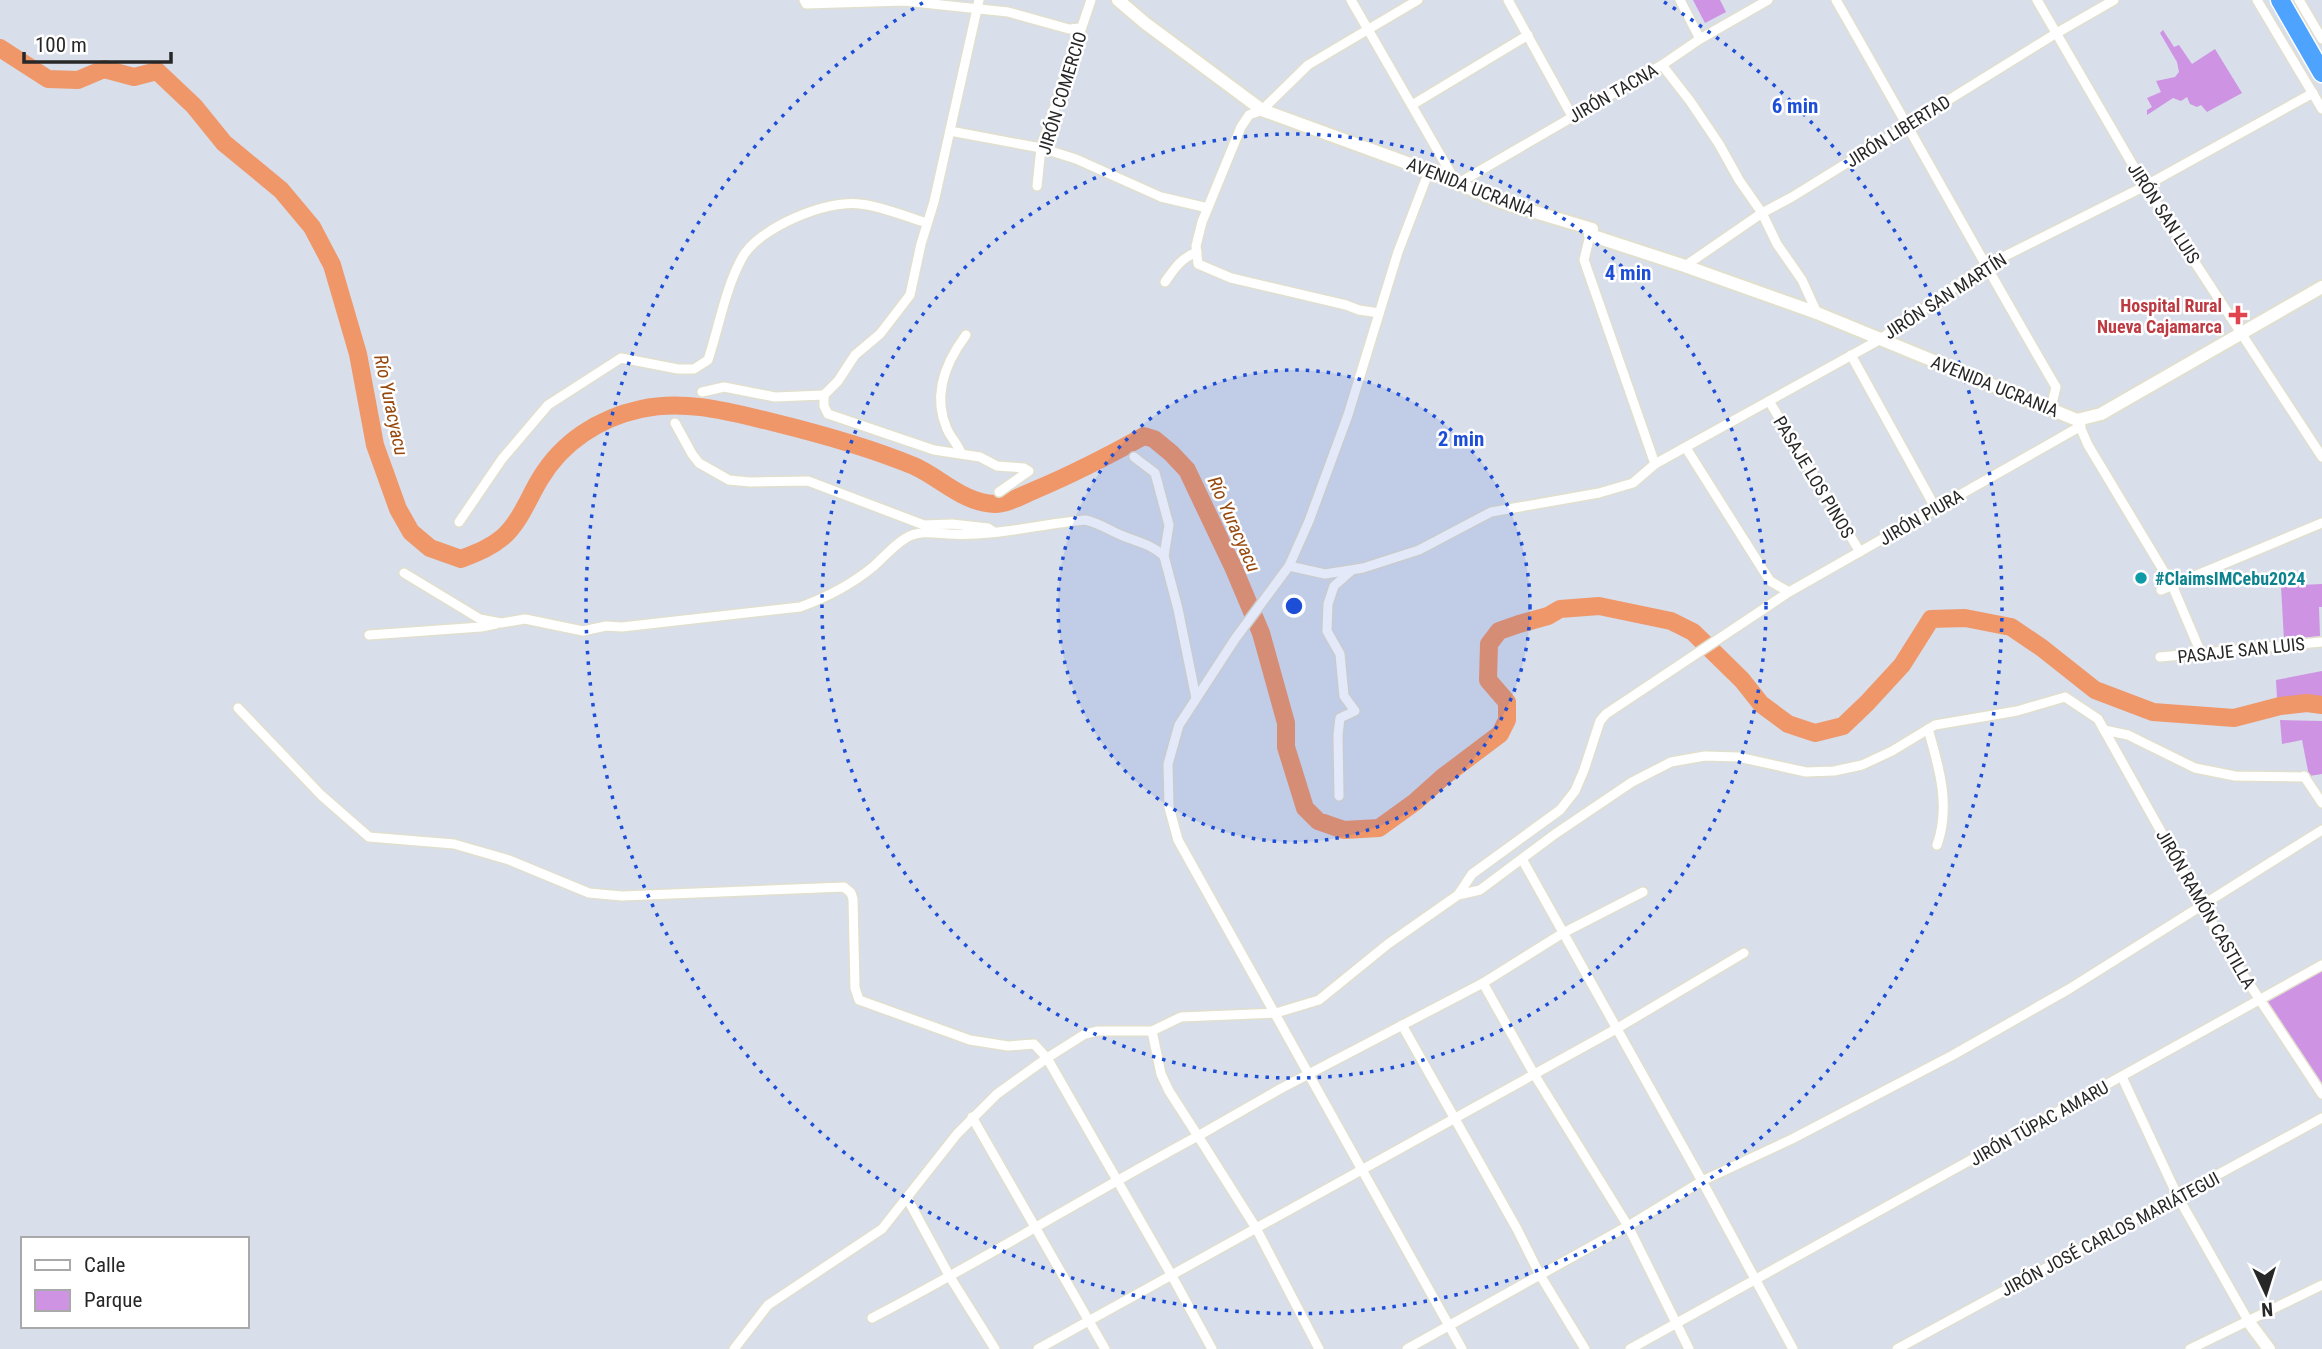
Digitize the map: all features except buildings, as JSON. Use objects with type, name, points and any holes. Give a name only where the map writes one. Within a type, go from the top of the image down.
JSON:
[{"type":"highway","points":[[2280,0],[2322,73]]},
{"type":"main road","name":"AVENIDA UCRANIA","points":[[1118,0],[1144,23],[1262,110],[1429,171],[1501,202],[1592,229],[1590,235],[1685,265],[1817,313],[2051,408],[2079,423]]},
{"type":"main road","name":"JIRÓN PIURA","points":[[2079,423],[2101,414],[2322,287]]},
{"type":"street","name":"JIRÓN COMERCIO","points":[[1037,186],[1041,148],[1091,0]]},
{"type":"street","points":[[1351,0],[1457,184]]},
{"type":"street","points":[[1379,313],[1231,278],[1199,264],[1196,246],[1202,222],[1241,127],[1249,115],[1262,110],[1308,65],[1418,0]]},
{"type":"street","points":[[1508,0],[1572,116]]},
{"type":"street","points":[[1680,0],[1700,38]]},
{"type":"street","name":"JIRÓN TACNA","points":[[1457,184],[1768,0]]},
{"type":"street","points":[[1836,0],[2056,387],[2051,408]]},
{"type":"street","name":"JIRÓN SAN LUIS","points":[[2037,0],[2145,186],[2322,457]]},
{"type":"street","name":"JIRÓN LIBERTAD","points":[[1685,265],[1762,213],[2115,0]]},
{"type":"street","points":[[2257,0],[2322,109]]},
{"type":"street","points":[[2299,0],[2322,39]]},
{"type":"street","points":[[805,2],[904,1],[978,5],[1069,29],[1081,28]]},
{"type":"street","points":[[702,392],[724,387],[775,397],[824,395],[838,381],[855,355],[880,334],[910,295],[978,5]]},
{"type":"street","points":[[1412,105],[1528,35]]},
{"type":"street","points":[[1662,65],[1719,144],[1762,213],[1777,244],[1802,280],[1817,313]]},
{"type":"street","name":"JIRÓN SAN MARTÍN","points":[[1289,566],[1325,574],[1352,570],[1419,550],[1491,512],[1599,493],[1633,483],[1654,464],[1879,340],[1985,266],[2145,186],[2313,93]]},
{"type":"street","points":[[950,131],[1041,148],[1076,159],[1161,197],[1208,208]]},
{"type":"street","points":[[1429,171],[1398,252],[1343,427],[1309,521],[1289,566],[1235,639],[1180,724],[1168,764],[1169,807],[1178,840],[1462,1349]]},
{"type":"street","points":[[459,522],[502,458],[548,405],[621,358],[678,369],[694,369],[708,360],[731,285],[743,256],[760,238],[816,210],[859,203],[927,223]]},
{"type":"street","points":[[1590,235],[1584,260],[1654,464]]},
{"type":"street","points":[[1165,282],[1177,264],[1197,252]]},
{"type":"street","points":[[961,453],[948,432],[939,393],[955,350],[966,335]]},
{"type":"street","points":[[1851,355],[1936,509]]},
{"type":"street","points":[[824,395],[824,406],[828,414],[934,450],[980,457],[997,467],[1024,468],[1030,471],[999,492]]},
{"type":"street","name":"PASAJE LOS PINOS","points":[[1769,401],[1860,552]]},
{"type":"street","points":[[676,423],[699,463],[729,480],[808,481],[924,525],[952,524],[988,528],[995,533]]},
{"type":"street","points":[[2079,423],[2088,445],[2172,586],[2201,653]]},
{"type":"street","name":"JIRÓN PIURA","points":[[1458,895],[1472,874],[1560,810],[1575,791],[1600,721],[1606,715],[1789,592],[1936,509],[2079,423]]},
{"type":"street","points":[[1686,448],[1770,581],[1789,592]]},
{"type":"street","points":[[1134,457],[1154,473],[1169,525],[1164,556],[1196,698]]},
{"type":"street","points":[[369,635],[481,627],[525,619],[583,631],[606,626],[622,627],[800,607],[822,600],[845,587],[907,537],[924,532],[971,535],[1086,520],[1145,543],[1164,556]]},
{"type":"street","points":[[2161,590],[2322,523]]},
{"type":"street","points":[[1339,796],[1340,718],[1355,711],[1344,696],[1340,653],[1327,631],[1328,604],[1334,586],[1352,570]]},
{"type":"street","points":[[404,573],[480,619],[501,623]]},
{"type":"street","name":"PASAJE SAN LUIS","points":[[2160,657],[2322,642]]},
{"type":"street","name":"JIRÓN RAMÓN CASTILLA","points":[[1928,729],[1935,725],[2017,710],[2064,697],[2098,719],[2229,953],[2322,1094]]},
{"type":"street","points":[[238,708],[321,796],[369,837],[454,844],[509,860],[589,894],[622,896],[844,887],[853,899],[855,989],[859,1000],[970,1040],[1008,1046],[1034,1044],[1046,1058],[1117,1179],[1212,1349]]},
{"type":"street","points":[[734,1349],[768,1305],[882,1229],[972,1117],[997,1094],[1046,1058],[1085,1034],[1098,1031],[1152,1031],[1181,1017],[1276,1013],[1297,1009],[1319,1000],[1388,944],[1458,895],[1480,890],[1632,782],[1671,762],[1705,756],[1738,757],[1805,772],[1834,771],[1863,765],[1928,729],[1944,797],[1943,821],[1937,845]]},
{"type":"street","points":[[2104,730],[2128,735],[2195,768],[2235,776],[2304,776],[2322,803]]},
{"type":"street","points":[[1407,1349],[1628,1226],[1702,1181],[1897,1086],[2068,989],[2322,830]]},
{"type":"street","points":[[1522,859],[1793,1349]]},
{"type":"street","points":[[872,1318],[950,1277],[1232,1115],[1483,983],[1563,933],[1643,892]]},
{"type":"street","points":[[1038,1349],[1616,1029],[1744,953]]},
{"type":"street","name":"JIRÓN TÚPAC AMARU","points":[[1630,1349],[2322,965]]},
{"type":"street","points":[[1483,983],[1534,1074],[1628,1226],[1689,1349]]},
{"type":"street","points":[[1402,1025],[1540,1275],[1585,1349]]},
{"type":"street","points":[[1152,1031],[1161,1074],[1169,1091],[1256,1227],[1320,1349]]},
{"type":"street","points":[[2122,1077],[2178,1197],[2248,1321],[2269,1349]]},
{"type":"street","points":[[972,1117],[1105,1349]]},
{"type":"street","name":"JIRÓN JOSÉ CARLOS MARIÁTEGUI","points":[[1897,1349],[2322,1118]]},
{"type":"street","points":[[907,1198],[950,1277],[995,1349]]},
{"type":"street","points":[[2190,1349],[2322,1285]]},
{"type":"green space","points":[[1693,0],[1720,0],[1726,12],[1705,23]]},
{"type":"green space","points":[[2163,30],[2174,47],[2179,45],[2192,64],[2215,49],[2242,93],[2207,112],[2201,105],[2197,107],[2190,104],[2187,97],[2181,101],[2173,98],[2147,115],[2147,110],[2152,107],[2147,98],[2161,92],[2156,81],[2175,77],[2179,72],[2177,62],[2160,33]]},
{"type":"green space","points":[[2322,584],[2322,607],[2319,607],[2320,636],[2284,640],[2281,586]]},
{"type":"green space","points":[[2322,671],[2322,702],[2277,698],[2276,680]]},
{"type":"green space","points":[[2280,720],[2322,721],[2322,774],[2309,776],[2302,740],[2282,744]]},
{"type":"green space","points":[[2322,965],[2322,1089],[2259,1000]]},
{"type":"waterway","name":"Río Yuracyacu","points":[[0,48],[48,79],[78,80],[104,69],[134,77],[157,71],[194,106],[224,143],[281,190],[312,227],[332,265],[358,354],[375,445],[398,509],[411,532],[430,548],[461,559],[483,550],[509,531],[549,466],[571,443],[596,425],[626,413],[658,406],[707,408],[808,431],[897,459],[924,471],[962,495],[983,503],[995,504],[1005,503],[1063,478],[1144,436],[1154,439],[1187,470],[1261,633],[1286,723],[1286,747],[1305,808],[1318,821],[1344,830],[1379,828],[1500,734],[1507,720],[1507,702],[1488,680],[1489,644],[1499,631],[1548,616],[1560,609],[1599,606],[1671,621],[1693,632],[1742,680],[1761,704],[1788,724],[1815,733],[1843,726],[1867,703],[1902,665],[1931,619],[1965,618],[2011,627],[2095,690],[2153,712],[2234,718],[2280,706],[2307,703],[2322,705]]},
{"type":"place","name":"Hospital Rural Nueva Cajamarca","points":[[2238,315]]},
{"type":"place","name":"#ClaimsIMCebu2024","points":[[2141,578]]}]
